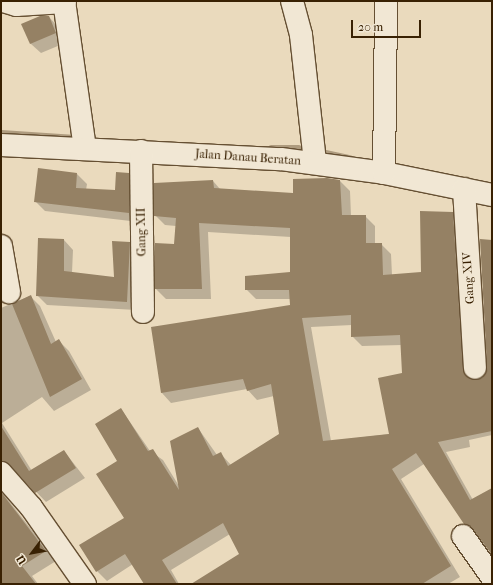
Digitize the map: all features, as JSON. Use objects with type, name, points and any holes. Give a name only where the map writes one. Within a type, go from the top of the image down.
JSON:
[{"type":"street","points":[[3,1],[16,5],[65,1],[85,148]]},
{"type":"street","points":[[292,1],[301,35],[315,162]]},
{"type":"street","points":[[384,173],[386,1]]},
{"type":"street","name":"Jalan Danau Beratan","points":[[1,145],[141,151],[315,162],[384,173],[492,195]]},
{"type":"street","name":"Gang XII","points":[[141,151],[143,312]]},
{"type":"street","name":"Gang XIV","points":[[464,189],[475,368]]},
{"type":"street","points":[[1,246],[9,292]]},
{"type":"street","points":[[4,482],[85,584]]},
{"type":"street","points":[[463,536],[492,577]]},
{"type":"building","points":[[40,16],[49,16],[56,33],[30,44],[21,24]]},
{"type":"building","points":[[38,168],[77,173],[76,188],[115,190],[116,172],[129,173],[129,213],[34,202]]},
{"type":"building","points":[[327,178],[340,180],[342,215],[366,215],[366,243],[382,243],[383,275],[421,272],[420,211],[453,212],[463,369],[465,375],[475,380],[482,378],[487,367],[480,239],[492,240],[492,431],[438,442],[470,500],[492,488],[492,555],[473,529],[464,524],[416,453],[392,469],[451,566],[422,584],[191,584],[239,554],[223,523],[162,560],[177,584],[144,584],[125,554],[96,572],[79,545],[124,518],[96,474],[117,461],[95,424],[121,408],[148,451],[153,449],[179,490],[170,441],[198,427],[213,456],[221,452],[228,466],[279,434],[271,384],[247,391],[243,379],[161,393],[151,327],[290,305],[289,290],[245,290],[245,276],[290,272],[290,228],[199,223],[202,289],[155,289],[155,243],[174,244],[176,218],[154,216],[154,183],[213,180],[214,188],[293,193],[293,179]],"holes":[[[351,315],[351,337],[400,335],[402,373],[378,378],[389,434],[323,441],[302,318]]]},
{"type":"building","points":[[38,238],[64,239],[64,271],[114,277],[112,241],[130,242],[127,302],[36,296]]},
{"type":"building","points":[[31,295],[51,344],[59,339],[82,379],[50,397],[12,304]]},
{"type":"building","points":[[1,426],[29,471],[64,450],[76,468],[35,493],[10,465],[1,461]]},
{"type":"building","points":[[1,492],[46,551],[22,566],[36,584],[1,584]]},
{"type":"waterway","points":[[1,133],[75,138]]},
{"type":"waterway","points":[[271,148],[298,148]]},
{"type":"waterway","points":[[316,151],[349,158]]}]
